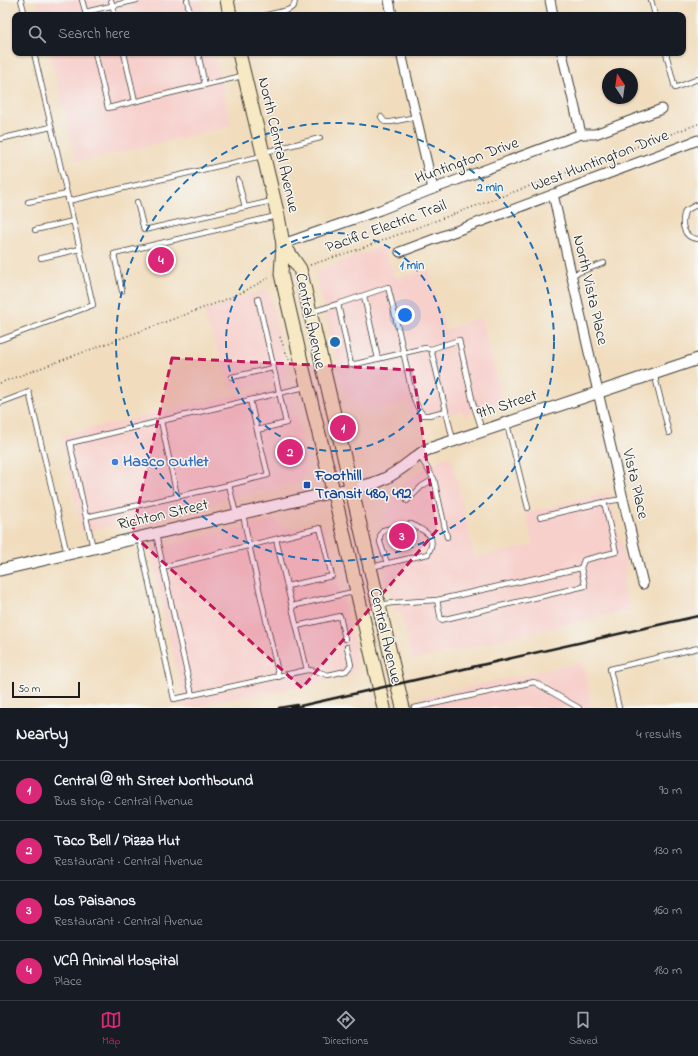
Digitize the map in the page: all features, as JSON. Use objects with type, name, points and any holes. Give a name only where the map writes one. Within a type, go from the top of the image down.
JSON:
[{"type":"main road","points":[[227,0],[229,12]]},
{"type":"main road","name":"North Central Avenue","points":[[240,56],[278,216],[283,244]]},
{"type":"main road","name":"Central Avenue","points":[[283,244],[300,269],[403,708]]},
{"type":"main road","name":"Central Avenue","points":[[283,244],[281,274],[384,708]]},
{"type":"street","points":[[389,0],[391,12]]},
{"type":"street","points":[[550,0],[552,12]]},
{"type":"street","points":[[402,56],[433,189]]},
{"type":"street","points":[[563,56],[581,134]]},
{"type":"street","name":"Huntington Drive","points":[[283,244],[380,210],[581,134],[595,134],[662,109]]},
{"type":"street","name":"West Huntington Drive","points":[[400,252],[698,140]]},
{"type":"street","name":"North Vista Place","points":[[553,194],[598,392]]},
{"type":"street","name":"9th Street","points":[[333,492],[381,481],[426,450],[453,440],[698,359]]},
{"type":"street","name":"Vista Place","points":[[598,392],[643,584]]},
{"type":"street","name":"Richton Street","points":[[0,570],[333,492]]},
{"type":"lane","points":[[22,0],[24,12]]},
{"type":"lane","points":[[82,0],[85,12]]},
{"type":"lane","points":[[111,0],[114,12]]},
{"type":"lane","points":[[93,12],[137,0]]},
{"type":"lane","points":[[186,0],[189,12]]},
{"type":"lane","points":[[280,12],[288,10],[294,6],[295,0]]},
{"type":"lane","points":[[651,0],[654,12]]},
{"type":"lane","points":[[0,340],[93,305],[35,56]]},
{"type":"lane","points":[[96,56],[108,108],[245,76]]},
{"type":"lane","points":[[125,56],[135,101]]},
{"type":"lane","points":[[199,56],[205,85]]},
{"type":"lane","points":[[667,56],[675,88],[698,79]]},
{"type":"lane","points":[[381,117],[385,122],[391,122],[416,116]]},
{"type":"lane","points":[[0,139],[51,127]]},
{"type":"lane","points":[[68,202],[263,154],[320,138]]},
{"type":"lane","points":[[238,180],[244,207]]},
{"type":"lane","points":[[28,202],[67,194]]},
{"type":"lane","points":[[137,202],[144,230],[274,200]]},
{"type":"lane","points":[[698,204],[685,211],[682,219],[683,227],[687,235],[693,239],[698,239]]},
{"type":"lane","points":[[122,291],[114,254],[278,216]]},
{"type":"lane","points":[[35,230],[73,221]]},
{"type":"lane","points":[[41,258],[80,249]]},
{"type":"lane","points":[[572,275],[604,263]]},
{"type":"lane","points":[[309,312],[364,296],[388,287],[418,410],[423,415],[446,411]]},
{"type":"lane","points":[[364,296],[378,359]]},
{"type":"lane","points":[[257,430],[286,423],[258,299]]},
{"type":"lane","points":[[338,304],[351,365],[425,348],[431,349],[459,340],[482,430]]},
{"type":"lane","points":[[431,349],[453,440]]},
{"type":"lane","points":[[232,377],[273,368]]},
{"type":"lane","points":[[654,373],[669,433]]},
{"type":"lane","points":[[93,548],[70,443],[307,386]]},
{"type":"lane","points":[[0,403],[29,392],[67,554]]},
{"type":"lane","points":[[86,517],[268,475],[250,400]]},
{"type":"lane","points":[[161,421],[177,496]]},
{"type":"lane","points":[[507,422],[528,508]]},
{"type":"lane","points":[[419,455],[434,479],[447,538]]},
{"type":"lane","points":[[407,501],[422,486],[434,479]]},
{"type":"lane","points":[[230,485],[249,546],[279,677]]},
{"type":"lane","points":[[540,517],[623,499]]},
{"type":"lane","points":[[437,600],[441,620],[585,586],[581,568],[584,560],[616,552],[604,502]]},
{"type":"lane","points":[[371,567],[428,554],[432,546],[432,539],[429,534],[411,524],[383,530],[380,536],[380,542],[388,563]]},
{"type":"lane","points":[[164,567],[320,528],[332,576],[287,586]]},
{"type":"lane","points":[[156,533],[192,695]]},
{"type":"lane","points":[[139,537],[174,699],[307,670],[328,675],[346,671],[351,665],[347,647]]},
{"type":"lane","points":[[276,539],[307,670]]},
{"type":"lane","points":[[380,605],[437,600],[581,568]]},
{"type":"lane","points":[[292,606],[357,591]]},
{"type":"lane","points":[[297,626],[340,616],[345,639]]},
{"type":"lane","points":[[619,708],[610,669],[698,648]]},
{"type":"lane","points":[[414,708],[534,682],[579,708]]},
{"type":"path","name":"Pacific Electric Trail","points":[[306,266],[359,249],[698,124]]},
{"type":"path","points":[[0,383],[222,301],[273,276]]},
{"type":"path","points":[[280,337],[289,361],[292,360]]},
{"type":"highlighted area","points":[[172,358],[413,370],[437,530],[302,688],[132,534]]},
{"type":"shaded area","points":[[37,0],[201,0],[204,12],[40,12]]},
{"type":"shaded area","points":[[51,56],[215,56],[231,126],[77,162]]},
{"type":"shaded area","points":[[383,246],[395,278],[429,270],[445,330],[480,317],[503,404],[464,416],[462,411],[413,423],[407,402],[372,411],[344,392],[315,271]]},
{"type":"shaded area","points":[[266,289],[270,296],[288,378],[240,390],[232,387],[203,311]]},
{"type":"shaded area","points":[[289,383],[306,460],[307,472],[300,482],[82,532],[61,435]]},
{"type":"shaded area","points":[[451,456],[475,558],[533,545],[526,513],[609,493],[626,565],[623,589],[630,609],[628,611],[412,660],[402,614],[396,614],[377,542],[381,527],[394,496],[406,481],[434,462]]},
{"type":"shaded area","points":[[275,519],[284,529],[319,524],[325,528],[355,649],[356,667],[352,674],[313,684],[185,708],[150,550]]},
{"type":"shaded area","points":[[582,662],[592,708],[425,708],[422,697]]},
{"type":"railway","points":[[291,708],[698,616]]},
{"type":"railway","points":[[279,708],[297,705]]},
{"type":"place","name":"VCA Animal Hospital","points":[[161,260]]},
{"type":"place","name":"Central @ 9th Street Northbound","points":[[343,428]]},
{"type":"place","name":"Taco Bell / Pizza Hut","points":[[290,452]]},
{"type":"place","name":"Hasco Outlet","points":[[115,462]]},
{"type":"place","name":"Foothill Transit 480, 492","points":[[307,485]]},
{"type":"place","name":"Los Paisanos","points":[[402,536]]}]
